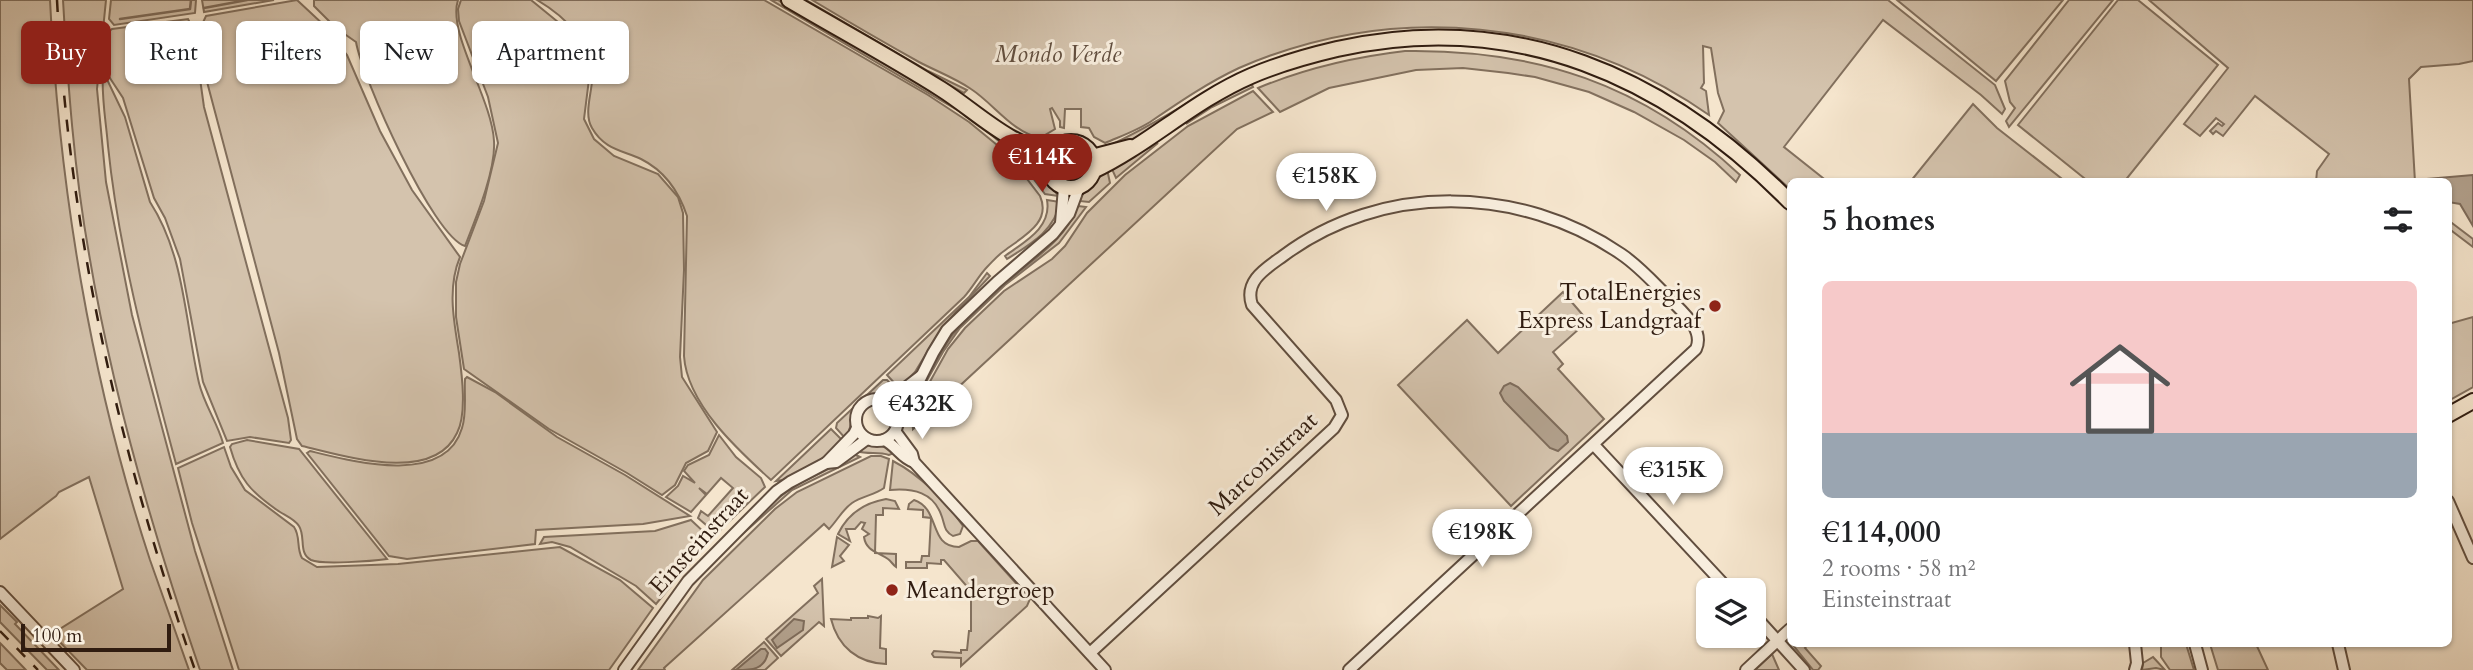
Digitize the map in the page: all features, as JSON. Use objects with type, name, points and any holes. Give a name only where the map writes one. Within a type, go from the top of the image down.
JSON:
[{"type":"main road","points":[[789,0],[943,90],[1001,131],[1038,150],[1052,152]]},
{"type":"main road","points":[[1092,164],[1118,159],[1210,96],[1260,72],[1296,59],[1375,41],[1421,37],[1473,39],[1525,46],[1591,65],[1645,89],[1696,121],[1787,199]]},
{"type":"main road","points":[[1001,131],[1015,148],[1048,171],[1052,178],[1072,187],[1090,178],[1092,164],[1084,147],[1071,142],[1064,143],[1052,152],[1048,171]]},
{"type":"main road","points":[[1741,158],[1787,211]]},
{"type":"main road","points":[[2452,413],[2473,401]]},
{"type":"street","points":[[884,440],[895,431],[897,412],[915,389],[939,342],[954,322],[1011,268],[1046,240],[1069,215],[1072,187]]},
{"type":"street","name":"Marconistraat","points":[[1090,653],[1339,421],[1342,415],[1336,400],[1258,314],[1252,305],[1249,292],[1258,276],[1288,253],[1341,223],[1407,204],[1444,200],[1486,202],[1523,209],[1563,222],[1612,248],[1643,272],[1694,326],[1699,344],[1692,355],[1594,445]]},
{"type":"street","points":[[887,402],[921,376]]},
{"type":"street","points":[[897,412],[887,402],[877,399],[863,404],[857,413],[857,428],[867,439],[888,441],[905,459],[914,462]]},
{"type":"street","name":"Einsteinstraat","points":[[624,670],[688,581],[721,545],[777,491],[826,463],[855,435],[857,428]]},
{"type":"street","points":[[895,431],[912,454],[914,462],[1105,670]]},
{"type":"street","name":"Einsteinstraat","points":[[826,463],[836,462],[867,439]]},
{"type":"street","points":[[1349,670],[1594,445],[1718,578]]},
{"type":"street","points":[[2452,510],[2473,558]]},
{"type":"street","points":[[0,592],[74,670]]},
{"type":"street","points":[[1766,628],[1804,670]]},
{"type":"street","points":[[1746,670],[1787,632]]},
{"type":"street","points":[[2134,670],[2137,663],[2135,647]]},
{"type":"street","points":[[2196,647],[2202,670]]},
{"type":"street","points":[[2339,647],[2344,670]]},
{"type":"green space","points":[[0,0],[50,0],[51,21],[21,21],[21,84],[55,84],[70,212],[95,353],[129,492],[189,670],[87,670],[52,634],[123,589],[89,477],[59,492],[0,539]]},
{"type":"green space","points":[[63,0],[106,0],[104,21],[64,21]]},
{"type":"green space","points":[[111,0],[196,0],[195,13],[125,21],[125,23],[114,25],[109,19]]},
{"type":"green space","points":[[202,0],[274,0],[204,12]]},
{"type":"green space","points":[[297,0],[320,21],[236,21],[236,84],[346,84],[346,54],[380,131],[412,190],[460,257],[454,281],[453,305],[462,383],[462,416],[457,433],[445,449],[428,458],[408,462],[362,460],[302,446],[297,439],[279,353],[208,84],[222,84],[222,21],[204,21],[206,16]]},
{"type":"green space","points":[[314,0],[458,0],[457,21],[360,21],[360,56],[356,42],[346,35],[346,21],[329,21],[314,6]]},
{"type":"green space","points":[[461,0],[531,0],[557,21],[472,21],[472,55],[459,21],[458,9]]},
{"type":"green space","points":[[537,0],[764,0],[928,95],[969,122],[1008,154],[1040,196],[1043,206],[1039,222],[1000,254],[964,297],[771,480],[716,425],[694,391],[687,374],[684,356],[687,216],[680,199],[670,183],[650,164],[602,140],[592,128],[588,117],[592,84],[629,84],[629,21],[566,21]]},
{"type":"green space","points":[[771,0],[778,0],[940,97],[971,118],[1031,163],[1028,172],[1005,146],[969,117]]},
{"type":"green space","points":[[799,0],[806,0],[928,71],[967,90],[964,93]]},
{"type":"green space","name":"Mondo Verde","points":[[812,0],[1888,0],[1995,85],[2005,109],[2002,114],[1883,20],[1784,147],[1823,178],[1787,178],[1787,186],[1718,123],[1724,111],[1718,93],[1711,48],[1703,46],[1704,83],[1701,88],[1706,91],[1709,115],[1655,82],[1599,57],[1540,40],[1480,30],[1420,27],[1359,33],[1298,47],[1239,68],[1142,127],[1105,143],[1094,137],[1089,128],[1081,127],[1081,109],[1065,109],[1064,128],[1060,127],[1060,121],[1052,108],[1050,109],[1055,129],[1040,138],[1030,135],[1012,124],[965,85],[919,62]]},
{"type":"green space","points":[[1897,0],[2063,0],[1996,81]]},
{"type":"green space","points":[[2069,0],[2113,0],[2009,127],[2006,121],[2015,108],[2010,102],[2005,81]]},
{"type":"green space","points":[[2118,0],[2138,0],[2218,65],[2127,178],[2084,178],[2018,125]]},
{"type":"green space","points":[[2149,0],[2473,0],[2473,61],[2421,67],[2409,79],[2415,178],[2316,178],[2317,171],[2329,154],[2255,96],[2223,136],[2216,131],[2213,134],[2210,131],[2218,123],[2222,126],[2224,124],[2216,118],[2200,136],[2184,124],[2228,68]]},
{"type":"green space","points":[[458,25],[472,69],[472,84],[478,84],[494,141],[489,180],[465,246],[451,236],[418,187],[370,84],[458,84]]},
{"type":"green space","points":[[125,27],[125,84],[201,84],[204,107],[288,418],[291,440],[289,443],[250,437],[227,441],[203,382],[180,259],[165,218],[154,198],[123,98],[111,80],[112,29]]},
{"type":"green space","points":[[1405,51],[1499,57],[1543,65],[1585,78],[1626,95],[1665,117],[1703,143],[1740,175],[1736,182],[1715,162],[1684,140],[1634,112],[1589,92],[1535,77],[1463,68],[1416,70],[1329,88],[1280,112],[1258,88],[1330,64]]},
{"type":"green space","points":[[1246,70],[1247,72],[1203,94],[1144,133],[1131,140],[1108,146],[1143,129],[1211,89]]},
{"type":"green space","points":[[1251,83],[1253,87],[1212,107],[1186,124],[1191,115]]},
{"type":"green space","points":[[69,84],[98,84],[106,182],[132,315],[195,551],[233,670],[200,670],[166,568],[110,360],[84,222]]},
{"type":"green space","points":[[103,84],[109,84],[125,117],[150,202],[170,244],[182,290],[199,383],[223,443],[176,464],[136,306],[119,226]]},
{"type":"green space","points":[[483,84],[588,84],[584,119],[594,139],[614,156],[658,174],[678,197],[683,213],[684,270],[680,357],[682,377],[717,432],[708,451],[686,463],[675,485],[662,495],[549,429],[464,369],[456,317],[456,282],[460,264],[484,201],[498,143]]},
{"type":"green space","points":[[1253,91],[1273,112],[1237,129],[913,429],[912,417],[919,407],[917,405],[948,349],[965,328],[1004,291],[1052,259],[1065,246],[1087,213],[1125,175],[1188,126]]},
{"type":"green space","points":[[1973,104],[1997,128],[2061,178],[1913,178]]},
{"type":"green space","points":[[1158,143],[1116,178],[1111,167]]},
{"type":"green space","points":[[1071,153],[1080,157],[1084,166],[1080,175],[1071,179],[1062,175],[1058,166],[1062,157]]},
{"type":"green space","points":[[1035,166],[1042,171],[1058,196],[1045,194],[1033,178]]},
{"type":"green space","points":[[1107,169],[1110,183],[1089,202],[1079,201],[1090,183]]},
{"type":"green space","points":[[1047,200],[1060,202],[1053,221],[1040,236],[1007,259],[1005,256],[1028,240],[1041,226],[1045,219]]},
{"type":"green space","points":[[1078,206],[1086,207],[1059,243],[1005,285],[960,328],[914,403],[911,400],[958,328],[986,299],[1056,240]]},
{"type":"green space","points":[[2452,223],[2473,239],[2473,247],[2452,231]]},
{"type":"green space","points":[[987,273],[990,276],[943,326],[915,372],[899,388],[887,375],[969,297]]},
{"type":"green space","points":[[1563,292],[1588,321],[1553,352],[1563,364],[1558,369],[1604,419],[1511,506],[1398,385],[1467,320],[1498,353]]},
{"type":"green space","points":[[2473,317],[2473,387],[2452,399],[2452,323]]},
{"type":"green space","points":[[467,377],[495,392],[557,437],[690,516],[643,524],[536,530],[535,544],[407,559],[389,556],[307,453],[310,451],[372,464],[395,465],[417,464],[437,458],[452,446],[462,428]]},
{"type":"green space","points":[[883,380],[887,380],[897,390],[867,399],[857,406],[845,438],[836,428],[837,423]]},
{"type":"green space","points":[[831,429],[843,441],[821,460],[776,481]]},
{"type":"green space","points":[[719,435],[736,457],[761,478],[765,487],[718,532],[698,518],[701,511],[708,516],[733,488],[721,478],[707,494],[699,488],[706,495],[691,512],[666,497],[678,486],[683,476],[695,483],[684,471],[688,465],[709,455]]},
{"type":"green space","points":[[247,440],[299,449],[387,559],[326,562],[307,557],[297,524],[260,497],[247,484],[237,468],[230,447]]},
{"type":"green space","points":[[863,446],[886,447],[894,453],[889,455],[857,451]]},
{"type":"green space","points":[[224,447],[231,467],[245,490],[294,527],[302,558],[317,567],[398,564],[560,547],[620,580],[653,608],[609,670],[239,670],[192,523],[178,468]]},
{"type":"green space","points":[[854,454],[860,457],[792,490],[728,547],[783,494]]},
{"type":"green space","points":[[871,456],[889,459],[884,488],[852,503],[829,529],[824,524],[664,668],[665,670],[638,670],[703,580],[775,509],[797,492]]},
{"type":"green space","points":[[893,461],[923,481],[949,507],[963,526],[960,534],[953,536],[948,532],[934,502],[922,493],[890,490]]},
{"type":"green space","points":[[886,499],[895,501],[899,509],[883,508],[883,515],[876,515],[875,552],[865,542],[864,537],[869,534],[862,529],[865,523],[861,522],[855,529],[846,529],[850,541],[838,534],[847,520],[864,506]]},
{"type":"green space","points":[[914,500],[928,511],[931,518],[923,517],[923,510],[908,509]]},
{"type":"green space","points":[[931,518],[938,535],[949,545],[959,547],[971,541],[978,541],[1030,599],[1027,606],[961,666],[961,658],[934,657],[934,651],[961,653],[961,650],[967,650],[971,631],[971,591],[944,560],[941,560],[941,564],[927,563],[927,568],[906,568],[906,562],[921,562],[922,556],[929,556]]},
{"type":"green space","points":[[691,520],[709,540],[656,604],[636,586],[570,547],[552,542],[540,544],[544,537],[655,531]]},
{"type":"green space","points":[[837,537],[849,545],[840,556],[844,561],[832,567]]},
{"type":"green space","points":[[877,553],[896,554],[896,567],[888,559]]},
{"type":"green space","points":[[822,579],[824,626],[819,622],[781,656],[766,639],[818,593],[814,586]]},
{"type":"green space","points":[[0,605],[59,670],[47,670],[0,622]]},
{"type":"green space","points":[[881,616],[880,648],[886,649],[886,664],[858,657],[851,652],[839,638],[831,619],[851,620]]},
{"type":"green space","points":[[764,642],[778,658],[765,670],[732,670]]},
{"type":"green space","points":[[0,643],[26,670],[7,670],[0,663]]},
{"type":"green space","points":[[1794,647],[1806,647],[1821,666],[1818,670],[1813,670]]},
{"type":"green space","points":[[2161,647],[2187,647],[2194,670],[2170,670],[2161,657]]},
{"type":"green space","points":[[2211,647],[2257,647],[2268,670],[2218,670]]},
{"type":"green space","points":[[1772,654],[1779,670],[1755,670]]},
{"type":"green space","points":[[2153,657],[2165,670],[2142,670],[2143,663]]},
{"type":"shaded area","points":[[2473,175],[2473,226],[2460,204],[2452,203],[2452,178],[2438,178]]},
{"type":"shaded area","points":[[1510,383],[1518,387],[1567,436],[1568,442],[1558,451],[1550,448],[1504,401],[1500,393],[1504,386]]},
{"type":"shaded area","points":[[794,619],[804,621],[803,630],[777,648],[772,640]]},
{"type":"shaded area","points":[[761,649],[768,653],[764,663],[752,669],[736,670]]},
{"type":"waterway","points":[[120,19],[190,9],[191,0]]},
{"type":"waterway","points":[[204,8],[247,0]]},
{"type":"railway","points":[[57,0],[73,171],[102,340],[143,506],[195,670]]},
{"type":"railway","points":[[0,631],[38,670]]},
{"type":"place","name":"TotalEnergies Express Landgraaf","points":[[1715,306]]},
{"type":"place","name":"Meandergroep","points":[[892,590]]}]
